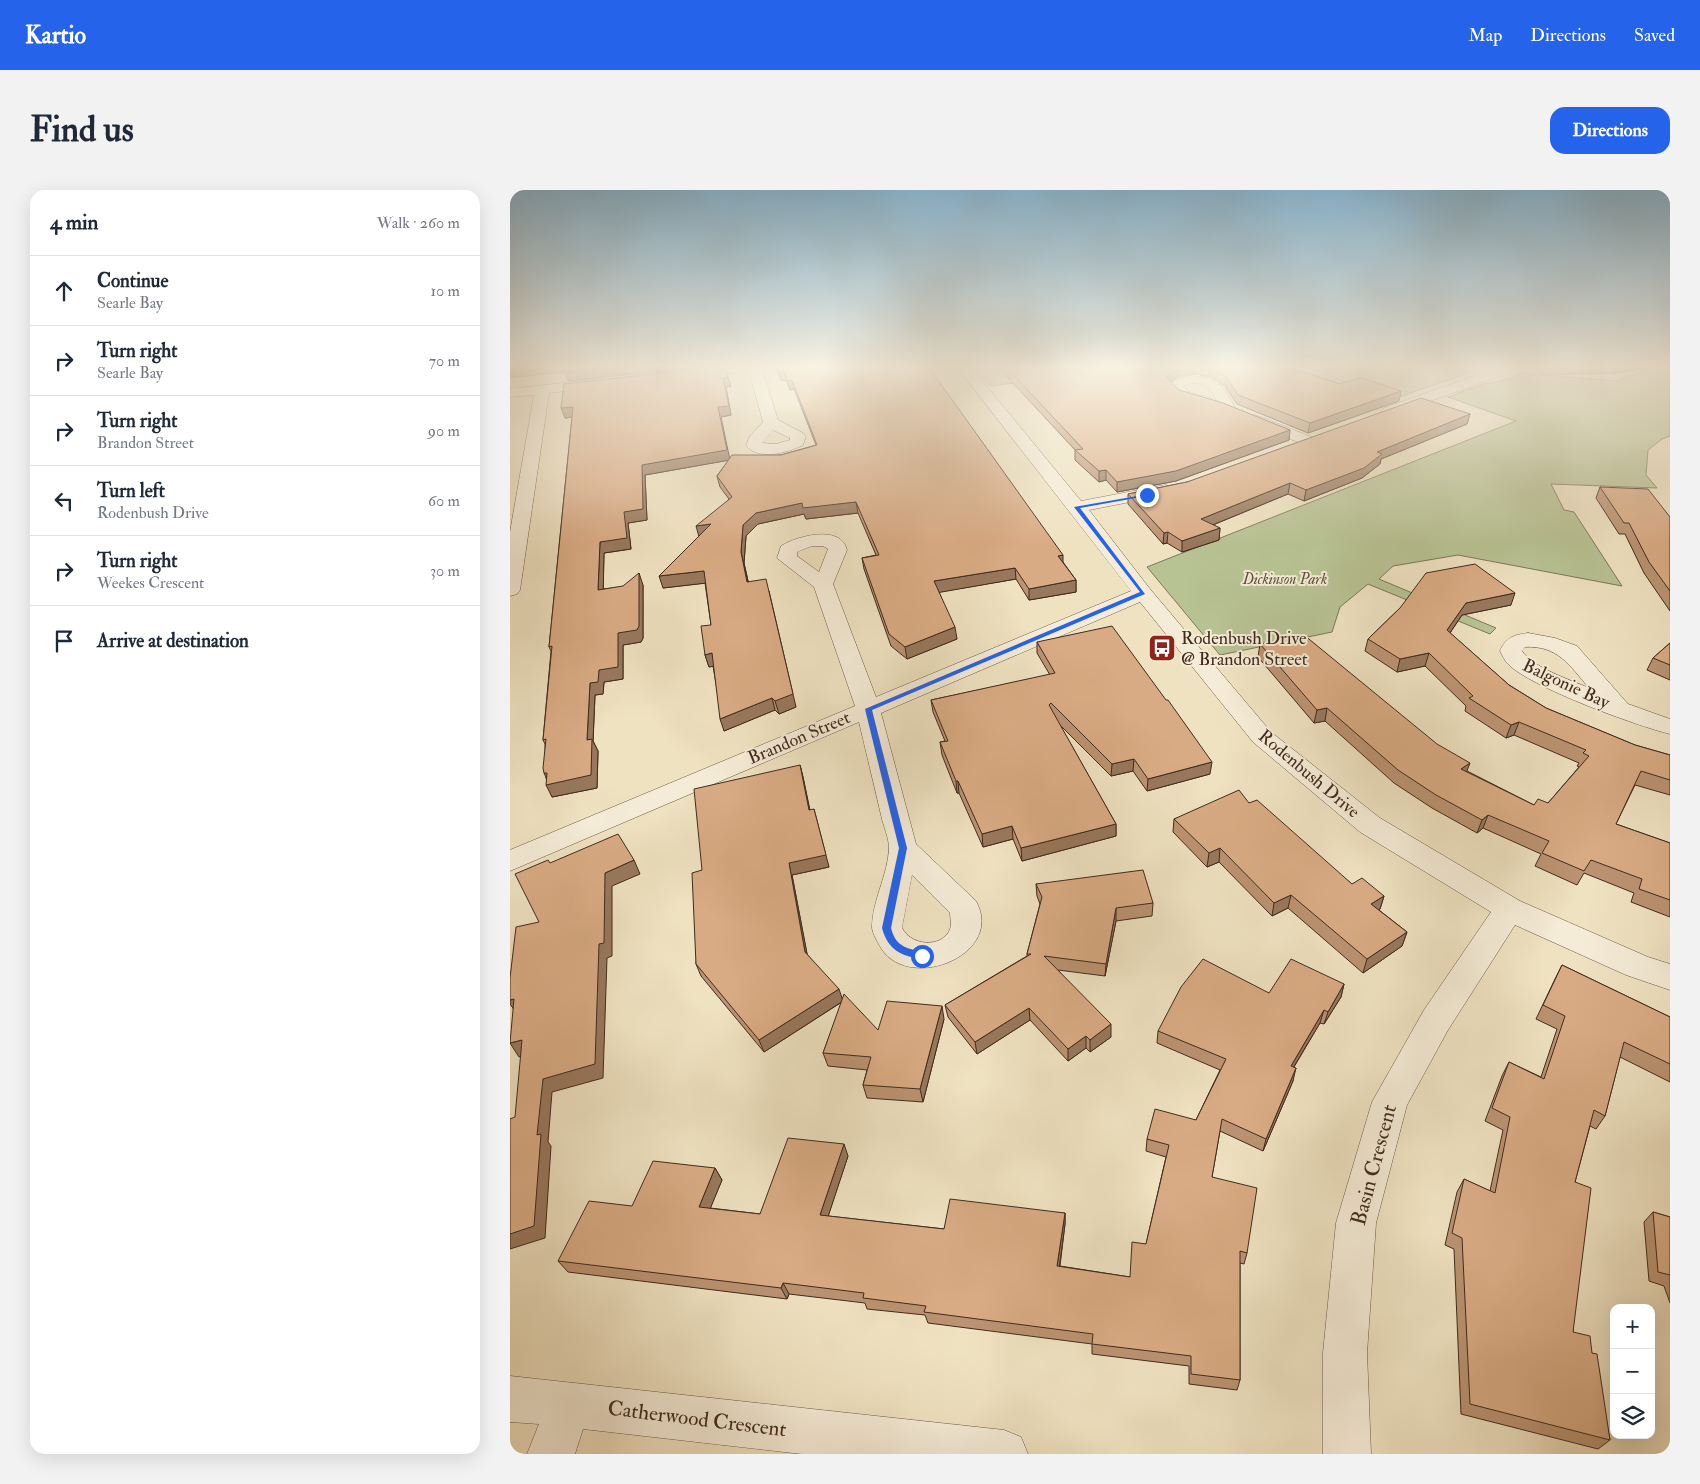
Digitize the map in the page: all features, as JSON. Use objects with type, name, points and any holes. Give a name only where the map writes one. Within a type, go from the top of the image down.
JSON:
[{"type":"street","points":[[510,590],[536,425]]},
{"type":"street","name":"Rodenbush Drive","points":[[1011,425],[1143,593],[1262,737],[1370,825],[1509,909],[1637,966],[1670,977]]},
{"type":"street","points":[[1269,425],[1306,440]]},
{"type":"street","points":[[1288,446],[1324,433]]},
{"type":"street","points":[[1077,507],[1180,487]]},
{"type":"street","points":[[823,584],[868,709],[903,848]]},
{"type":"street","name":"Brandon Street","points":[[510,861],[1143,593]]},
{"type":"street","name":"Balgonie Bay","points":[[1621,710],[1670,727]]},
{"type":"street","name":"Basin Crescent","points":[[1347,1454],[1345,1353],[1356,1223],[1390,1102],[1436,1020],[1509,909]]},
{"type":"street","name":"Catherwood Crescent","points":[[510,1400],[569,1404],[1004,1454]]},
{"type":"street","points":[[551,1454],[569,1404]]},
{"type":"green space","name":"Dickinson Park","points":[[1506,425],[1670,425],[1670,436],[1662,439],[1648,450],[1646,475],[1657,488],[1551,484],[1564,510],[1574,512],[1622,586],[1458,555],[1393,566],[1379,579],[1496,628],[1490,634],[1368,584],[1340,607],[1332,632],[1220,655],[1147,567]]},
{"type":"building","points":[[571,425],[722,425],[727,450],[642,465],[643,509],[624,512],[627,538],[600,542],[598,590],[623,586],[639,573],[639,626],[637,630],[618,633],[618,667],[599,670],[598,682],[590,683],[587,740],[592,739],[591,775],[546,785],[547,773],[544,773],[543,768],[546,739],[543,740],[552,646],[549,647]]},
{"type":"building","points":[[809,425],[970,425],[1063,555],[1058,556],[1076,580],[1029,589],[1015,568],[934,581],[955,627],[905,647],[889,634],[862,558],[879,555],[856,502],[803,508],[802,503],[756,513],[743,525],[741,552],[747,582],[766,579],[793,694],[775,701],[772,698],[720,719],[712,653],[705,655],[701,626],[711,625],[704,571],[659,576],[711,524],[696,526],[732,497],[717,476],[732,455],[781,455],[817,445]]},
{"type":"building","points":[[1060,425],[1278,425],[1290,430],[1176,471],[1117,482],[1106,470],[1099,471],[1075,450],[1083,449]]},
{"type":"building","points":[[1346,425],[1443,425],[1377,452],[1382,454],[1364,468],[1306,490],[1290,483],[1201,519],[1220,528],[1182,541],[1168,532],[1164,533],[1128,494],[1187,482]]},
{"type":"building","points":[[1600,487],[1648,489],[1670,517],[1670,591],[1649,562],[1629,523],[1624,523]]},
{"type":"building","points":[[1475,564],[1515,593],[1466,603],[1447,630],[1509,685],[1546,708],[1635,745],[1670,755],[1670,780],[1641,771],[1616,824],[1670,843],[1670,900],[1639,889],[1642,879],[1591,860],[1584,871],[1542,853],[1549,841],[1488,815],[1482,820],[1436,795],[1398,770],[1327,708],[1317,710],[1260,644],[1304,635],[1437,744],[1470,763],[1461,769],[1534,805],[1538,799],[1548,803],[1589,756],[1583,753],[1586,750],[1519,722],[1511,725],[1469,698],[1473,696],[1429,653],[1400,659],[1368,639],[1400,608],[1426,573]]},
{"type":"building","points":[[1112,626],[1212,762],[1148,779],[1134,759],[1112,764],[1051,703],[1049,705],[1116,824],[1021,848],[1012,826],[982,834],[958,781],[956,781],[940,742],[948,741],[931,700],[1055,673],[1037,642]]},
{"type":"building","points":[[1670,643],[1670,665],[1653,658]]},
{"type":"building","points":[[800,765],[809,810],[814,809],[826,855],[789,863],[805,952],[839,989],[759,1040],[696,964],[692,873],[702,870],[694,789]]},
{"type":"building","points":[[1239,790],[1249,803],[1257,800],[1352,884],[1362,878],[1384,896],[1371,904],[1407,932],[1367,959],[1291,895],[1274,903],[1220,848],[1209,853],[1174,819]]},
{"type":"building","points":[[618,834],[634,860],[605,873],[604,943],[599,944],[595,1064],[543,1079],[537,1135],[541,1134],[534,1226],[510,1234],[510,1119],[515,1117],[522,1040],[510,1043],[514,999],[510,1000],[510,978],[516,927],[539,922],[515,874],[548,860],[550,863]]},
{"type":"building","points":[[1143,870],[1153,903],[1116,908],[1106,964],[1044,956],[1111,1024],[1090,1040],[1086,1036],[1068,1049],[1029,1008],[975,1042],[945,1005],[1031,954],[1027,954],[1042,897],[1036,884]]},
{"type":"building","points":[[1203,959],[1269,993],[1291,959],[1344,984],[1328,1012],[1324,1010],[1291,1066],[1296,1068],[1266,1139],[1222,1119],[1212,1177],[1257,1188],[1247,1253],[1240,1251],[1240,1380],[1191,1374],[1191,1356],[1092,1344],[1093,1334],[924,1312],[926,1306],[863,1298],[864,1293],[783,1283],[781,1288],[558,1261],[589,1201],[632,1206],[653,1161],[715,1168],[699,1207],[760,1214],[788,1138],[844,1144],[820,1215],[944,1229],[950,1199],[1065,1213],[1057,1266],[1130,1277],[1132,1242],[1146,1244],[1169,1145],[1147,1139],[1155,1109],[1196,1120],[1226,1059],[1158,1031],[1181,987]]},
{"type":"building","points":[[1562,965],[1670,1017],[1670,1064],[1624,1042],[1605,1116],[1594,1110],[1575,1182],[1591,1188],[1573,1332],[1590,1336],[1592,1353],[1597,1354],[1610,1440],[1470,1404],[1462,1238],[1452,1233],[1464,1179],[1495,1193],[1510,1117],[1492,1108],[1509,1062],[1544,1079],[1565,1016],[1543,1005]]},
{"type":"building","points":[[844,994],[878,1030],[887,1001],[942,1006],[920,1089],[863,1085],[871,1057],[823,1053]]},
{"type":"building","points":[[1653,1212],[1670,1217],[1670,1275],[1658,1272]]},
{"type":"place","name":"Rodenbush Drive @ Brandon Street","points":[[1162,648]]},
{"type":"route","points":[[922,956],[908,954],[896,948],[889,939],[887,928],[903,848],[868,709],[1143,593],[1077,507],[1147,495]]}]
